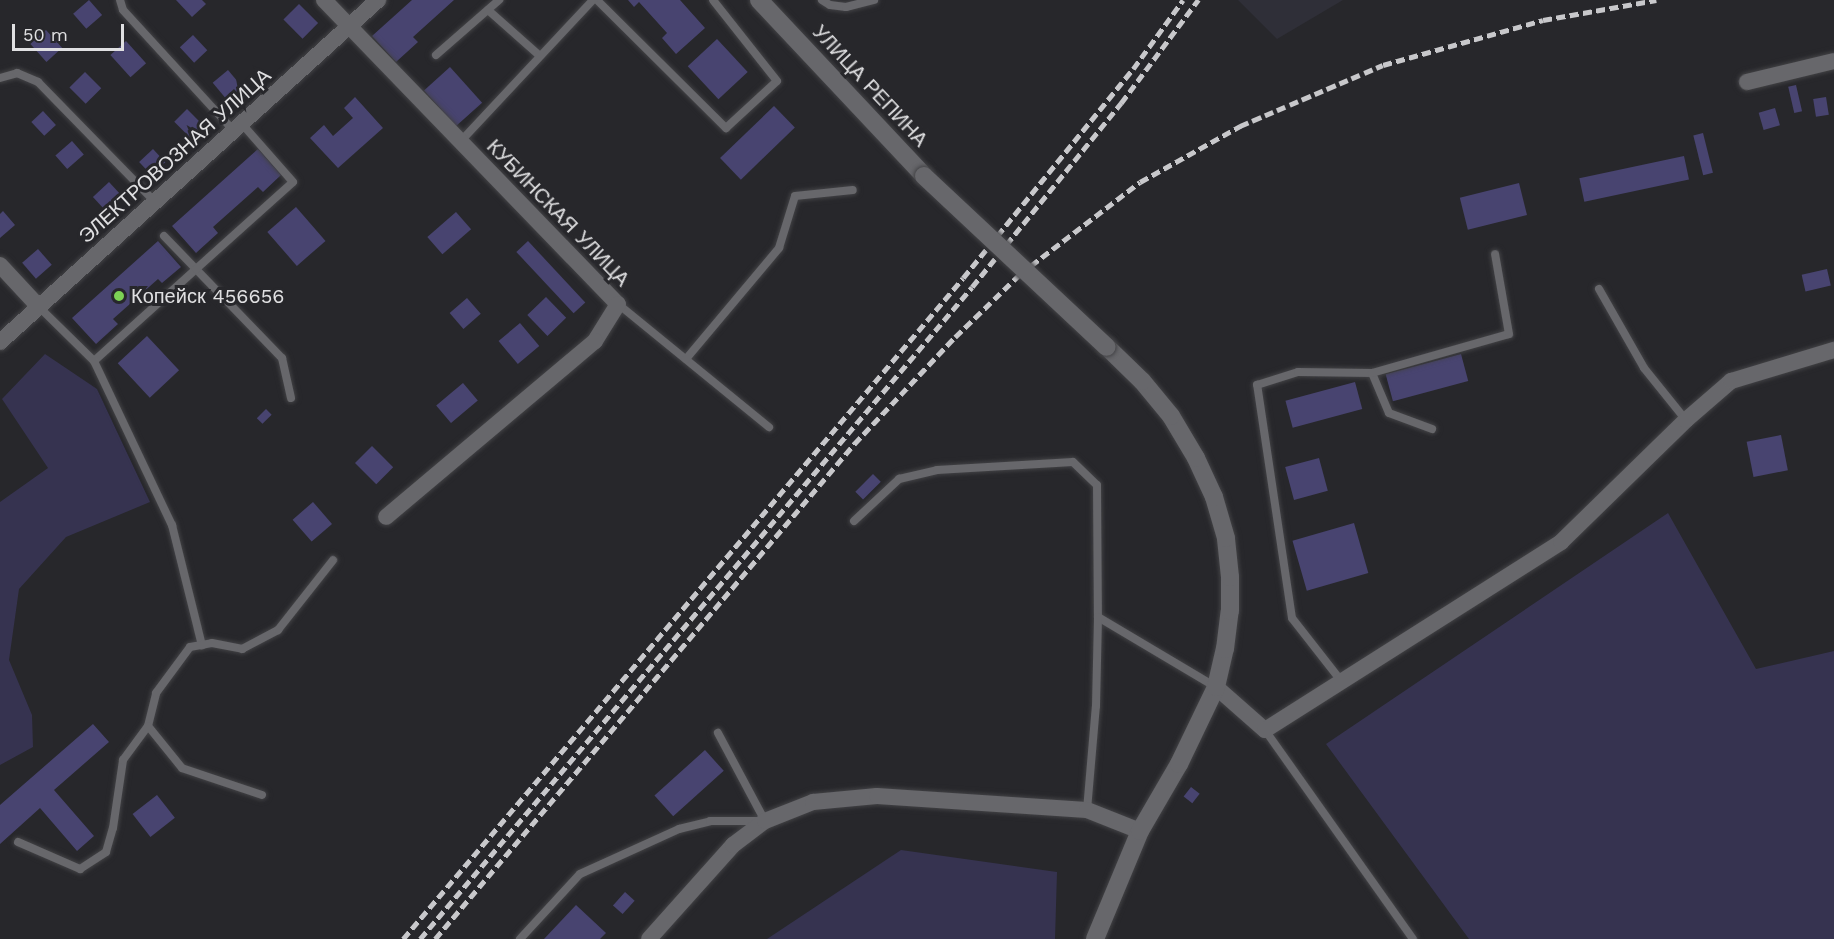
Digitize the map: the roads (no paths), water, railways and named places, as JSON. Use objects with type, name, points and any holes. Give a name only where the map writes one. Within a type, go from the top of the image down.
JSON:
[{"type":"main road","name":"УЛИЦА РЕПИНА","points":[[759,0],[924,176],[1142,381],[1171,416],[1196,458],[1214,497],[1226,538],[1230,577],[1225,649],[1216,687],[1179,764],[1140,831],[1095,939]]},
{"type":"street","name":"КУБИНСКАЯ УЛИЦА","points":[[324,0],[348,28],[618,304],[595,341],[386,517]]},
{"type":"street","name":"ЭЛЕКТРОВОЗНАЯ УЛИЦА","points":[[0,342],[378,0]]},
{"type":"street","points":[[1747,82],[1834,61]]},
{"type":"street","points":[[0,265],[39,307]]},
{"type":"street","points":[[1216,687],[1264,730],[1561,542],[1686,420],[1731,381],[1834,350]]},
{"type":"street","points":[[649,939],[733,844],[765,821],[813,802],[877,796],[1087,810],[1140,831]]},
{"type":"lane","points":[[94,361],[292,182],[123,10],[120,0]]},
{"type":"lane","points":[[436,55],[499,0]]},
{"type":"lane","points":[[460,142],[595,0],[726,128],[777,81],[713,0]]},
{"type":"lane","points":[[822,0],[830,5],[846,7],[874,0]]},
{"type":"lane","points":[[488,9],[540,56]]},
{"type":"lane","points":[[0,78],[17,73],[39,82],[155,202]]},
{"type":"lane","points":[[686,359],[779,248],[795,196],[853,190]]},
{"type":"lane","points":[[164,236],[282,358],[291,399]]},
{"type":"lane","points":[[1342,682],[1292,618],[1257,385],[1298,372],[1372,373],[1509,334],[1495,254]]},
{"type":"lane","points":[[1599,289],[1644,368],[1686,420]]},
{"type":"lane","points":[[618,304],[769,427]]},
{"type":"lane","points":[[39,307],[94,361],[172,525],[202,645]]},
{"type":"lane","points":[[1372,373],[1389,413],[1432,429]]},
{"type":"lane","points":[[854,521],[899,480],[937,470],[1032,462],[1073,462],[1097,485],[1096,706],[1087,810]]},
{"type":"lane","points":[[18,842],[80,869],[106,852],[113,828],[123,760],[148,726],[156,693],[190,647],[212,643],[242,649],[278,630],[333,560]]},
{"type":"lane","points":[[1098,617],[1216,687]]},
{"type":"lane","points":[[148,726],[182,768],[262,795]]},
{"type":"lane","points":[[1264,730],[1413,939]]},
{"type":"lane","points":[[520,939],[580,874],[679,829],[710,821],[765,821],[718,733]]},
{"type":"railway","points":[[403,939],[963,278],[1133,69],[1183,0]]},
{"type":"railway","points":[[420,939],[972,287],[1121,103],[1198,0]]},
{"type":"railway","points":[[435,939],[854,444],[955,337],[1020,274],[1140,182],[1240,126],[1383,65],[1543,20],[1656,0]]},
{"type":"place","name":"Копейск 456656","points":[[119,296]]}]
